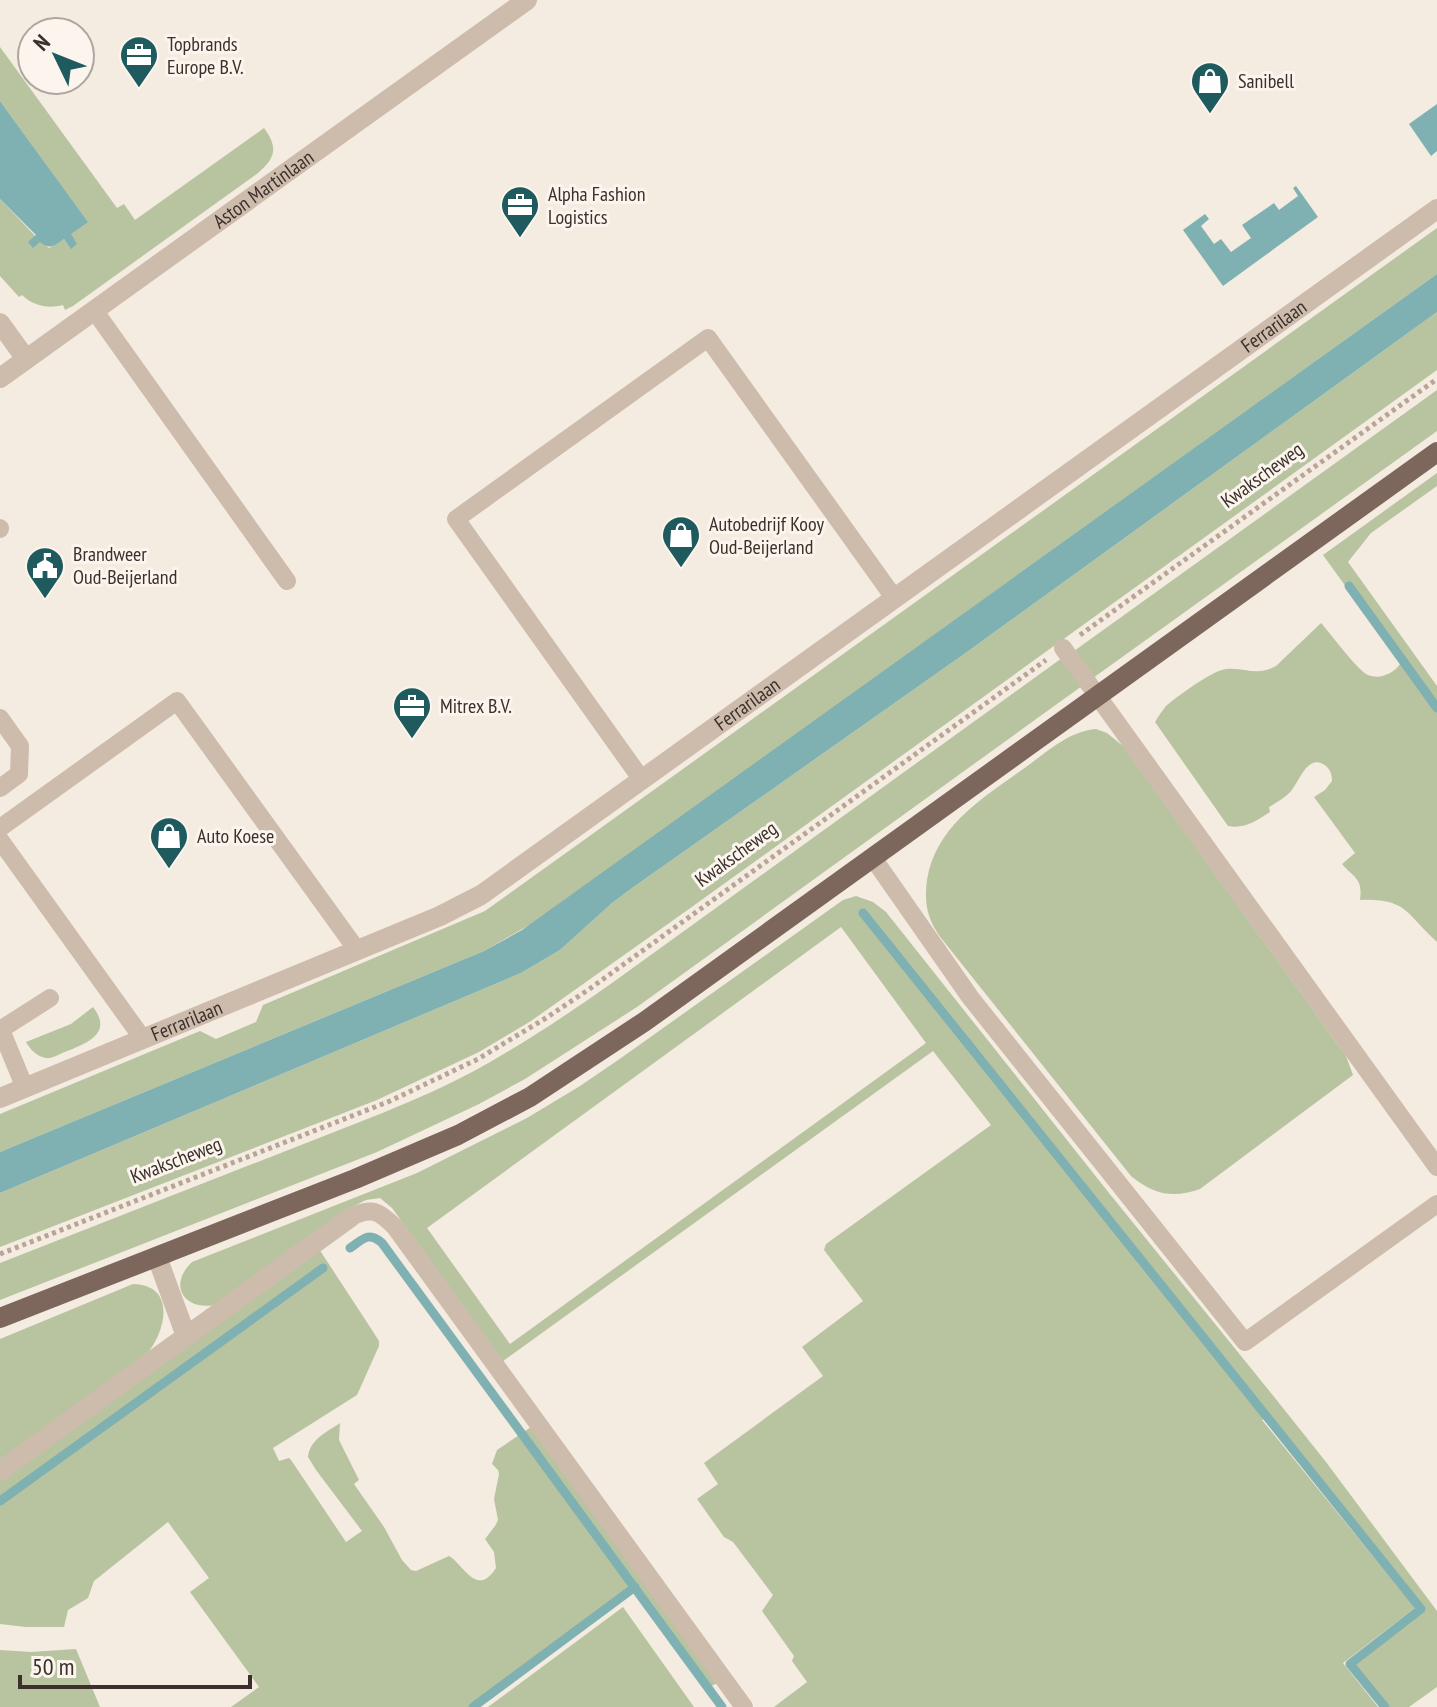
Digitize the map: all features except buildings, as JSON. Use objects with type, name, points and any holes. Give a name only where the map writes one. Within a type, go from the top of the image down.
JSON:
[{"type":"main road","points":[[0,1318],[399,1161],[458,1135],[556,1081],[644,1022],[1437,452]]},
{"type":"street","name":"Aston Martinlaan","points":[[0,378],[527,0]]},
{"type":"street","name":"Ferrarilaan","points":[[0,1098],[440,916],[481,895],[1437,209]]},
{"type":"street","points":[[0,323],[26,359]]},
{"type":"street","points":[[0,1471],[351,1217]]},
{"type":"street","points":[[157,1257],[186,1336]]},
{"type":"lane","points":[[94,310],[287,581]]},
{"type":"lane","points":[[642,780],[456,519],[708,338],[895,599]]},
{"type":"lane","points":[[1063,648],[1437,1167]]},
{"type":"lane","points":[[0,828],[177,701],[357,950]]},
{"type":"lane","points":[[0,718],[20,746],[19,774],[0,788]]},
{"type":"lane","points":[[0,840],[143,1039]]},
{"type":"lane","points":[[873,858],[961,985],[1245,1342],[1437,1204]]},
{"type":"lane","points":[[25,1088],[0,1030],[50,998]]},
{"type":"lane","points":[[351,1217],[364,1211],[380,1213],[395,1227],[744,1707]]},
{"type":"path","name":"Kwakscheweg","points":[[0,1254],[367,1111],[478,1059],[546,1018],[1437,379]]},
{"type":"green space","points":[[0,47],[16,69],[16,96],[36,96],[117,208],[124,204],[135,220],[264,128],[272,141],[273,152],[258,173],[65,310],[63,305],[52,307],[36,304],[22,295],[19,297],[0,276],[0,199],[49,248],[64,239],[71,248],[70,234],[87,221],[0,101]]},
{"type":"green space","points":[[1437,228],[1437,274],[538,920],[484,951],[0,1152],[0,1114],[200,1031],[216,1039],[256,1022],[263,1005],[485,911]]},
{"type":"green space","points":[[1437,312],[1437,370],[531,1021],[479,1052],[377,1100],[0,1247],[0,1193],[521,973],[560,950],[632,888],[967,652]]},
{"type":"green space","points":[[1437,390],[1437,431],[1093,678],[1074,651]]},
{"type":"green space","points":[[1437,473],[1437,486],[1371,533],[1348,562],[1437,686],[1437,942],[1397,905],[1360,900],[1359,883],[1342,864],[1355,853],[1314,797],[1332,781],[1330,771],[1325,766],[1317,762],[1308,766],[1291,791],[1269,807],[1270,812],[1245,825],[1228,826],[1155,722],[1166,706],[1212,674],[1226,669],[1257,671],[1276,666],[1321,623],[1363,672],[1382,676],[1395,670],[1401,663],[1323,555]]},
{"type":"green space","points":[[1062,658],[1082,686],[637,1007],[525,1079],[377,1152],[0,1300],[0,1263],[385,1112],[476,1070],[511,1050],[612,983]]},
{"type":"green space","points":[[1096,729],[1107,733],[1123,746],[1346,1056],[1353,1075],[1200,1189],[1180,1194],[1155,1191],[1131,1176],[941,938],[932,924],[926,903],[932,861],[940,843],[964,814],[1050,749],[1077,734]]},
{"type":"green space","points":[[856,896],[873,902],[886,912],[1326,1462],[1437,1611],[1437,1687],[1409,1707],[1388,1707],[1358,1671],[1356,1665],[1360,1658],[1424,1609],[1268,1415],[1262,1420],[1415,1608],[1343,1663],[1378,1707],[774,1707],[807,1682],[792,1661],[794,1656],[762,1611],[773,1595],[733,1542],[724,1537],[697,1499],[718,1484],[704,1463],[823,1376],[802,1347],[863,1301],[824,1250],[826,1244],[991,1125],[933,1051],[503,1361],[392,1208],[380,1198],[366,1200],[350,1208],[218,1304],[197,1305],[184,1296],[181,1280],[192,1262],[417,1173],[527,1118],[621,1058],[843,900]],"holes":[[[841,927],[926,1043],[510,1344],[427,1228]]]},
{"type":"green space","points":[[93,1007],[99,1016],[99,1031],[81,1045],[46,1058],[34,1052],[26,1042],[71,1024]]},
{"type":"green space","points":[[319,1249],[379,1341],[379,1346],[357,1395],[273,1448],[279,1461],[291,1460],[346,1542],[362,1531],[308,1457],[316,1441],[340,1423],[339,1440],[359,1480],[354,1484],[411,1570],[416,1571],[449,1556],[471,1577],[483,1580],[496,1568],[494,1552],[485,1539],[498,1520],[494,1499],[499,1474],[492,1464],[497,1450],[531,1427],[717,1683],[708,1688],[634,1587],[473,1707],[231,1707],[259,1687],[190,1592],[209,1578],[168,1522],[94,1581],[88,1598],[68,1610],[64,1627],[0,1624],[0,1481]]},
{"type":"green space","points":[[133,1284],[147,1286],[156,1292],[164,1311],[159,1334],[146,1355],[0,1460],[0,1339]]},
{"type":"green space","points":[[623,1607],[694,1707],[488,1707]]},
{"type":"green space","points":[[76,1649],[100,1707],[0,1707],[0,1650],[31,1652]]},
{"type":"water","points":[[0,101],[88,222],[71,234],[77,244],[71,249],[64,239],[52,246],[40,242],[33,248],[28,242],[36,235],[0,199]]},
{"type":"water","points":[[1437,104],[1437,151],[1431,156],[1409,124]]},
{"type":"water","points":[[1296,186],[1318,217],[1223,286],[1183,230],[1205,214],[1209,219],[1201,226],[1214,244],[1221,239],[1231,252],[1251,238],[1242,225],[1274,203],[1279,210],[1298,196],[1293,188]]},
{"type":"water","points":[[1437,274],[1437,312],[967,652],[632,888],[560,950],[521,973],[0,1193],[0,1152],[484,951],[522,930]]},
{"type":"waterway","points":[[1349,586],[1437,708]]},
{"type":"waterway","points":[[863,913],[1421,1609],[1350,1664],[1385,1707]]},
{"type":"waterway","points":[[350,1248],[370,1237],[382,1243],[722,1707]]},
{"type":"waterway","points":[[0,1501],[323,1268]]},
{"type":"waterway","points":[[473,1707],[635,1587]]},
{"type":"place","name":"Topbrands Europe B.V.","points":[[139,89]]},
{"type":"place","name":"Sanibell","points":[[1210,115]]},
{"type":"place","name":"Alpha Fashion Logistics","points":[[520,239]]},
{"type":"place","name":"Autobedrijf Kooy Oud-Beijerland","points":[[681,569]]},
{"type":"place","name":"Brandweer Oud-Beijerland","points":[[45,600]]},
{"type":"place","name":"Mitrex B.V.","points":[[412,740]]},
{"type":"place","name":"Auto Koese","points":[[169,870]]}]
